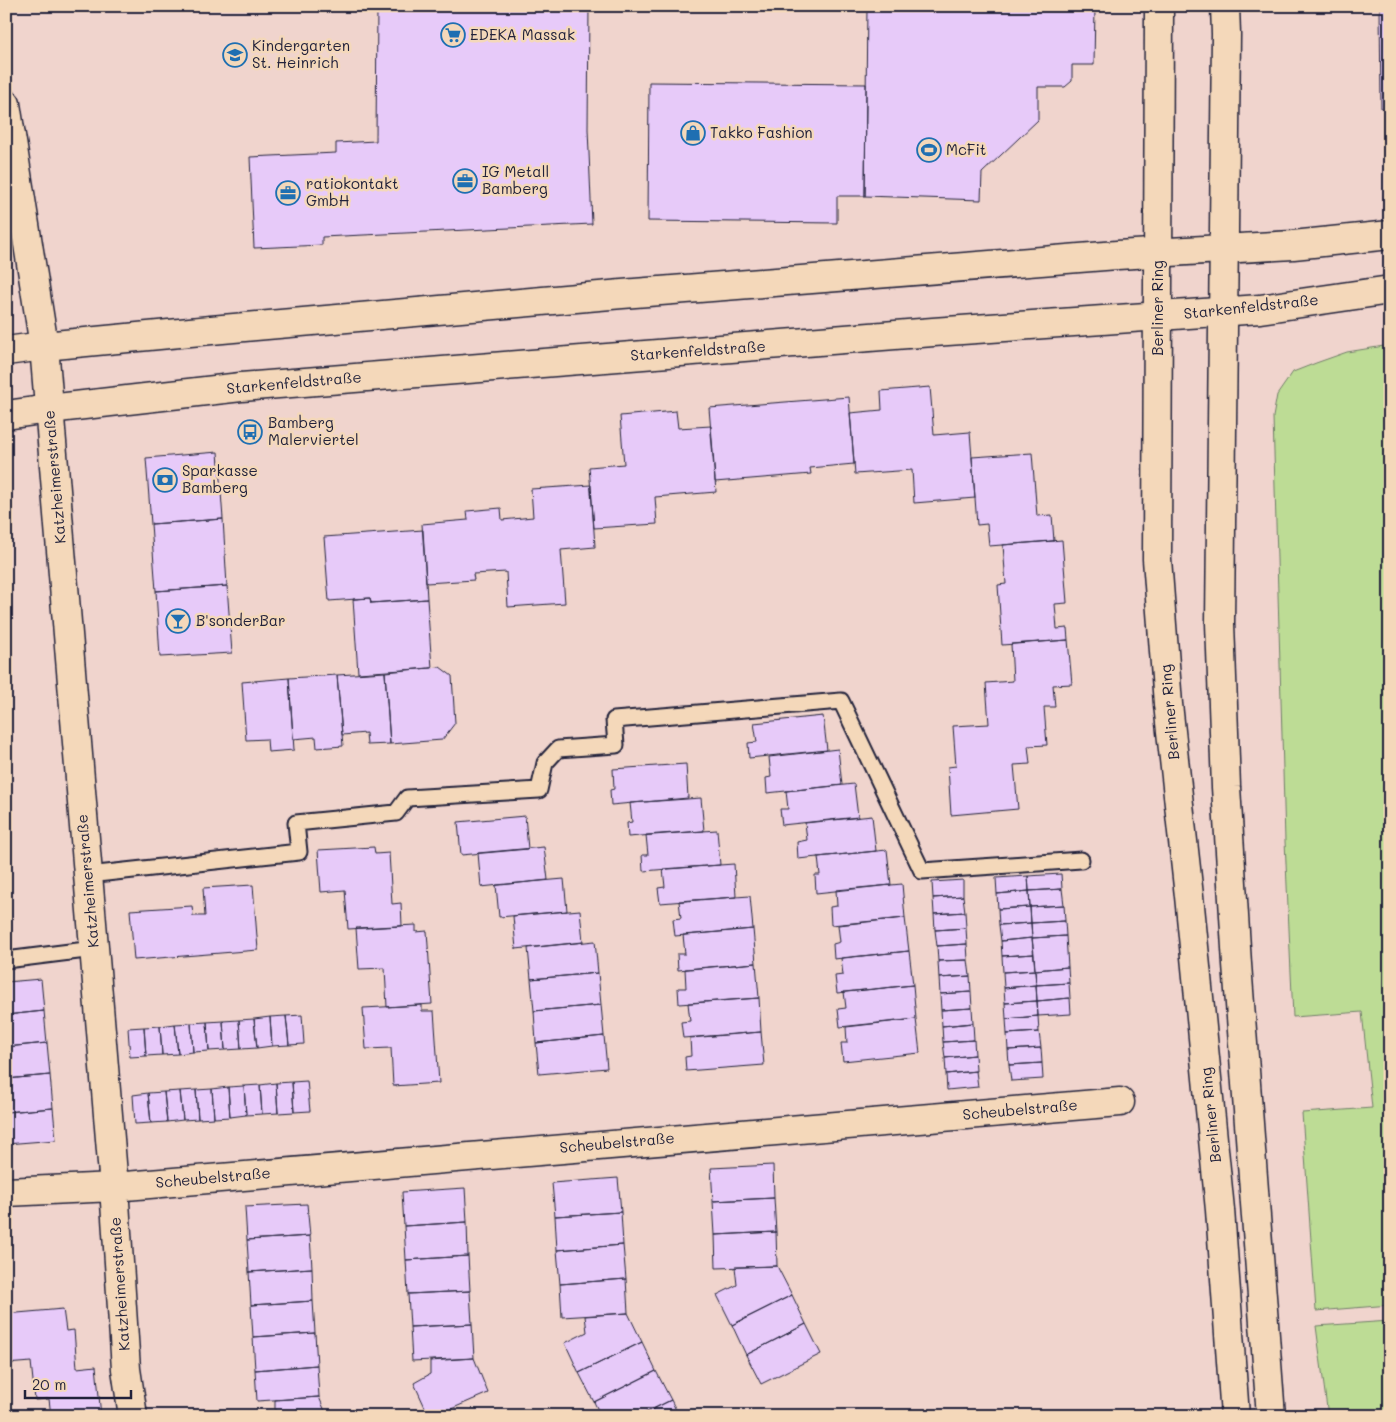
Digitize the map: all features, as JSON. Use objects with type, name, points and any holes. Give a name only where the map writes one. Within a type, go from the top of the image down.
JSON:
[{"type":"street","name":"Berliner Ring","points":[[1159,6],[1157,559],[1168,704],[1220,1210],[1235,1416]]},
{"type":"street","points":[[1225,6],[1220,623],[1226,787],[1271,1416]]},
{"type":"street","name":"Katzheimerstraße","points":[[6,104],[44,346],[114,1187],[126,1369],[133,1416]]},
{"type":"street","points":[[6,351],[211,330],[612,295],[1158,252],[1293,245],[1390,235]]},
{"type":"street","name":"Starkenfeldstraße","points":[[6,415],[260,386],[1222,310],[1260,309],[1390,290]]},
{"type":"street","name":"Scheubelstraße","points":[[6,1192],[114,1187],[1120,1102]]},
{"type":"lane","points":[[88,875],[299,852],[296,822],[396,813],[407,798],[539,790],[545,763],[558,750],[616,745],[614,720],[841,701],[922,871],[1081,860]]},
{"type":"lane","points":[[6,960],[94,949]]},
{"type":"green space","points":[[1390,345],[1390,1305],[1316,1311],[1302,1113],[1372,1108],[1362,1012],[1293,1017],[1285,841],[1273,417],[1277,395],[1293,372],[1347,352]]},
{"type":"green space","points":[[1390,1321],[1390,1416],[1328,1416],[1316,1326]]},
{"type":"building","points":[[377,6],[589,6],[588,129],[592,224],[322,237],[322,245],[254,248],[250,157],[336,153],[336,143],[376,141]]},
{"type":"building","points":[[867,6],[1095,6],[1094,65],[1072,65],[1072,81],[1065,87],[1038,87],[1038,120],[982,173],[981,200],[865,196]]},
{"type":"building","points":[[1380,6],[1390,6],[1390,108],[1381,108]]},
{"type":"building","points":[[649,82],[866,84],[865,196],[837,196],[837,223],[648,221]]},
{"type":"building","points":[[930,387],[934,435],[970,432],[975,498],[914,503],[912,470],[855,474],[850,413],[882,410],[881,391]]},
{"type":"building","points":[[849,397],[854,464],[810,468],[811,474],[715,482],[709,408]]},
{"type":"building","points":[[676,411],[678,428],[711,426],[716,492],[655,497],[657,524],[594,528],[589,467],[624,464],[620,416]]},
{"type":"building","points":[[218,452],[223,519],[151,524],[146,458]]},
{"type":"building","points":[[1032,453],[1037,516],[1052,515],[1054,541],[989,546],[987,524],[977,525],[972,457]]},
{"type":"building","points":[[591,485],[595,547],[561,550],[565,603],[508,607],[506,572],[473,574],[474,580],[426,583],[422,524],[468,520],[467,511],[501,508],[502,520],[533,517],[531,489]]},
{"type":"building","points":[[223,519],[227,586],[156,591],[151,524]]},
{"type":"building","points":[[423,530],[427,599],[371,603],[370,598],[329,601],[324,537]]},
{"type":"building","points":[[1062,540],[1067,603],[1055,604],[1057,629],[1067,628],[1068,640],[1002,645],[998,585],[1006,584],[1003,545]]},
{"type":"building","points":[[227,586],[232,653],[160,657],[156,591]]},
{"type":"building","points":[[370,598],[371,603],[427,599],[432,668],[358,673],[353,599]]},
{"type":"building","points":[[1068,640],[1072,684],[1053,685],[1055,707],[1044,707],[1047,745],[1028,746],[1030,764],[1014,765],[1018,809],[951,815],[948,767],[956,766],[953,726],[989,724],[986,683],[1013,681],[1011,644]]},
{"type":"building","points":[[440,667],[452,676],[455,723],[442,740],[390,744],[385,672]]},
{"type":"building","points":[[385,672],[390,744],[367,745],[366,733],[342,735],[337,675]]},
{"type":"building","points":[[337,675],[343,746],[317,748],[316,737],[293,739],[289,678]]},
{"type":"building","points":[[289,678],[294,750],[268,752],[267,739],[246,740],[242,682]]},
{"type":"building","points":[[823,716],[827,750],[749,758],[748,743],[757,742],[754,723]]},
{"type":"building","points":[[838,749],[842,785],[767,793],[766,778],[771,777],[769,757]]},
{"type":"building","points":[[686,764],[688,798],[611,805],[610,790],[614,789],[613,769]]},
{"type":"building","points":[[854,784],[858,817],[782,825],[780,809],[788,809],[786,791]]},
{"type":"building","points":[[701,798],[704,831],[628,837],[627,823],[632,822],[630,803]]},
{"type":"building","points":[[525,816],[528,849],[461,855],[458,822]]},
{"type":"building","points":[[872,816],[876,851],[798,859],[797,842],[807,840],[805,823]]},
{"type":"building","points":[[717,830],[720,865],[643,871],[642,855],[648,855],[646,835]]},
{"type":"building","points":[[374,847],[375,854],[389,853],[392,904],[401,903],[402,926],[348,929],[345,890],[321,892],[318,850]]},
{"type":"building","points":[[544,847],[548,880],[481,887],[478,853]]},
{"type":"building","points":[[887,850],[891,885],[816,893],[815,875],[820,875],[818,857]]},
{"type":"building","points":[[734,864],[736,897],[660,903],[658,888],[665,887],[663,869]]},
{"type":"building","points":[[1061,874],[1062,889],[1029,891],[1028,876]]},
{"type":"building","points":[[1028,876],[1029,891],[997,894],[996,878]]},
{"type":"building","points":[[564,879],[567,911],[499,917],[496,885]]},
{"type":"building","points":[[963,880],[963,896],[933,898],[932,882]]},
{"type":"building","points":[[902,884],[905,918],[831,925],[830,907],[837,906],[836,890]]},
{"type":"building","points":[[253,885],[258,950],[134,960],[130,910],[192,906],[193,916],[205,916],[203,888]]},
{"type":"building","points":[[1062,889],[1064,905],[1030,907],[1029,891]]},
{"type":"building","points":[[1029,891],[1030,907],[998,909],[997,894]]},
{"type":"building","points":[[750,896],[753,929],[675,936],[673,919],[681,918],[679,901]]},
{"type":"building","points":[[963,896],[965,912],[934,914],[933,898]]},
{"type":"building","points":[[1064,905],[1065,921],[1031,923],[1030,907]]},
{"type":"building","points":[[1030,907],[1031,923],[999,925],[998,909]]},
{"type":"building","points":[[580,910],[583,942],[516,949],[513,916]]},
{"type":"building","points":[[965,912],[966,928],[935,930],[934,914]]},
{"type":"building","points":[[905,918],[909,951],[834,959],[833,944],[840,942],[838,925]]},
{"type":"building","points":[[1065,921],[1066,936],[1032,938],[1031,923]]},
{"type":"building","points":[[1031,923],[1032,938],[1001,941],[999,925]]},
{"type":"building","points":[[416,925],[416,932],[427,931],[432,1004],[387,1007],[385,968],[359,969],[356,928]]},
{"type":"building","points":[[966,928],[967,944],[937,946],[935,930]]},
{"type":"building","points":[[753,929],[756,963],[678,970],[677,954],[685,954],[683,935]]},
{"type":"building","points":[[1066,936],[1068,967],[1035,970],[1032,938]]},
{"type":"building","points":[[1032,938],[1034,954],[1002,956],[1001,941]]},
{"type":"building","points":[[595,941],[598,973],[531,979],[528,948]]},
{"type":"building","points":[[967,944],[968,960],[938,961],[937,946]]},
{"type":"building","points":[[909,951],[913,985],[837,993],[835,976],[843,975],[841,958]]},
{"type":"building","points":[[1034,954],[1035,970],[1003,972],[1002,956]]},
{"type":"building","points":[[968,960],[970,976],[939,978],[938,961]]},
{"type":"building","points":[[756,963],[759,998],[679,1004],[678,988],[686,988],[685,969]]},
{"type":"building","points":[[1068,967],[1069,983],[1036,985],[1035,970]]},
{"type":"building","points":[[1035,970],[1036,985],[1004,988],[1003,972]]},
{"type":"building","points":[[598,973],[601,1005],[534,1011],[531,979]]},
{"type":"building","points":[[970,976],[971,992],[940,994],[939,978]]},
{"type":"building","points":[[41,979],[44,1011],[6,1015],[6,982]]},
{"type":"building","points":[[1069,983],[1070,998],[1037,1001],[1036,985]]},
{"type":"building","points":[[913,985],[916,1019],[840,1027],[838,1009],[846,1008],[844,992]]},
{"type":"building","points":[[1036,985],[1037,1001],[1005,1003],[1004,988]]},
{"type":"building","points":[[971,992],[972,1008],[941,1010],[940,994]]},
{"type":"building","points":[[759,998],[761,1032],[683,1038],[681,1022],[690,1021],[688,1003]]},
{"type":"building","points":[[1070,998],[1071,1014],[1038,1016],[1037,1001]]},
{"type":"building","points":[[1037,1001],[1038,1016],[1006,1019],[1005,1003]]},
{"type":"building","points":[[422,1005],[422,1011],[434,1011],[439,1083],[393,1086],[391,1048],[366,1049],[363,1008]]},
{"type":"building","points":[[601,1005],[604,1036],[536,1043],[534,1011]]},
{"type":"building","points":[[972,1008],[973,1023],[942,1026],[941,1010]]},
{"type":"building","points":[[44,1011],[47,1043],[6,1047],[6,1015]]},
{"type":"building","points":[[302,1015],[304,1044],[289,1045],[286,1016]]},
{"type":"building","points":[[286,1016],[289,1045],[272,1046],[270,1017]]},
{"type":"building","points":[[1038,1016],[1039,1032],[1007,1034],[1006,1019]]},
{"type":"building","points":[[270,1017],[272,1046],[257,1048],[254,1019]]},
{"type":"building","points":[[254,1019],[257,1048],[241,1049],[239,1020]]},
{"type":"building","points":[[916,1019],[920,1053],[843,1061],[841,1043],[847,1043],[846,1027]]},
{"type":"building","points":[[239,1020],[241,1049],[225,1050],[223,1021]]},
{"type":"building","points":[[223,1021],[225,1050],[209,1051],[207,1022]]},
{"type":"building","points":[[207,1022],[209,1051],[193,1052],[191,1023]]},
{"type":"building","points":[[191,1023],[193,1052],[178,1054],[175,1024]]},
{"type":"building","points":[[973,1023],[974,1040],[943,1042],[942,1026]]},
{"type":"building","points":[[175,1024],[178,1054],[162,1055],[160,1026]]},
{"type":"building","points":[[160,1026],[162,1055],[146,1056],[144,1027]]},
{"type":"building","points":[[144,1027],[146,1056],[130,1057],[128,1028]]},
{"type":"building","points":[[761,1032],[764,1065],[686,1071],[685,1057],[691,1056],[690,1038]]},
{"type":"building","points":[[1039,1032],[1041,1048],[1008,1050],[1007,1034]]},
{"type":"building","points":[[604,1036],[607,1068],[539,1074],[536,1043]]},
{"type":"building","points":[[974,1040],[975,1055],[945,1058],[943,1042]]},
{"type":"building","points":[[47,1043],[50,1075],[6,1079],[6,1047]]},
{"type":"building","points":[[1041,1048],[1042,1063],[1009,1065],[1008,1050]]},
{"type":"building","points":[[975,1055],[976,1071],[946,1074],[945,1058]]},
{"type":"building","points":[[1042,1063],[1043,1079],[1011,1081],[1009,1065]]},
{"type":"building","points":[[976,1071],[978,1087],[947,1090],[946,1074]]},
{"type":"building","points":[[50,1075],[53,1108],[6,1112],[6,1079]]},
{"type":"building","points":[[307,1081],[310,1111],[294,1112],[292,1082]]},
{"type":"building","points":[[292,1082],[294,1112],[278,1113],[276,1083]]},
{"type":"building","points":[[276,1083],[278,1113],[262,1114],[260,1085]]},
{"type":"building","points":[[260,1085],[262,1114],[246,1115],[244,1086]]},
{"type":"building","points":[[244,1086],[246,1115],[230,1117],[228,1087]]},
{"type":"building","points":[[228,1087],[230,1117],[214,1118],[212,1089]]},
{"type":"building","points":[[212,1089],[214,1118],[198,1119],[196,1090]]},
{"type":"building","points":[[196,1090],[198,1119],[183,1120],[180,1091]]},
{"type":"building","points":[[180,1091],[183,1120],[167,1122],[164,1092]]},
{"type":"building","points":[[164,1092],[167,1122],[151,1123],[148,1093]]},
{"type":"building","points":[[148,1093],[151,1123],[135,1124],[133,1095]]},
{"type":"building","points":[[53,1108],[56,1140],[6,1144],[6,1112]]},
{"type":"building","points":[[773,1165],[774,1198],[713,1201],[711,1168]]},
{"type":"building","points":[[618,1178],[621,1212],[555,1216],[552,1183]]},
{"type":"building","points":[[465,1188],[467,1222],[404,1226],[402,1192]]},
{"type":"building","points":[[774,1198],[776,1232],[715,1235],[713,1201]]},
{"type":"building","points":[[307,1204],[310,1236],[247,1240],[245,1207]]},
{"type":"building","points":[[621,1212],[623,1245],[557,1250],[555,1216]]},
{"type":"building","points":[[467,1222],[468,1256],[406,1260],[404,1226]]},
{"type":"building","points":[[776,1232],[777,1266],[716,1268],[715,1235]]},
{"type":"building","points":[[310,1236],[312,1268],[249,1272],[247,1240]]},
{"type":"building","points":[[623,1245],[626,1279],[560,1284],[557,1250]]},
{"type":"building","points":[[468,1256],[470,1291],[408,1294],[406,1260]]},
{"type":"building","points":[[777,1266],[792,1295],[732,1325],[717,1295],[737,1285],[735,1267]]},
{"type":"building","points":[[312,1268],[313,1301],[251,1305],[249,1272]]},
{"type":"building","points":[[626,1279],[628,1313],[562,1317],[560,1284]]},
{"type":"building","points":[[470,1291],[472,1324],[410,1327],[408,1294]]},
{"type":"building","points":[[792,1295],[806,1324],[746,1355],[732,1325]]},
{"type":"building","points":[[313,1301],[315,1333],[253,1337],[251,1305]]},
{"type":"building","points":[[63,1309],[66,1331],[74,1330],[77,1368],[96,1366],[101,1416],[51,1416],[49,1399],[35,1400],[31,1362],[6,1364],[6,1314]]},
{"type":"building","points":[[628,1313],[642,1342],[579,1373],[565,1343],[587,1332],[585,1316]]},
{"type":"building","points":[[472,1324],[474,1358],[412,1361],[410,1327]]},
{"type":"building","points":[[806,1324],[821,1354],[761,1384],[746,1355]]},
{"type":"building","points":[[315,1333],[317,1365],[255,1370],[253,1337]]},
{"type":"building","points":[[642,1342],[656,1371],[594,1402],[579,1373]]},
{"type":"building","points":[[474,1358],[488,1393],[435,1416],[429,1416],[414,1383],[430,1374],[430,1361]]},
{"type":"building","points":[[317,1365],[319,1397],[257,1401],[255,1370]]},
{"type":"building","points":[[656,1371],[671,1400],[639,1416],[601,1416],[594,1402]]},
{"type":"building","points":[[319,1397],[327,1416],[275,1416],[275,1400]]},
{"type":"building","points":[[671,1400],[679,1416],[639,1416]]},
{"type":"place","name":"EDEKA Massak","points":[[453,35]]},
{"type":"place","name":"Kindergarten St. Heinrich","points":[[235,55]]},
{"type":"place","name":"Takko Fashion","points":[[693,133]]},
{"type":"place","name":"McFit","points":[[929,150]]},
{"type":"place","name":"IG Metall Bamberg","points":[[465,181]]},
{"type":"place","name":"ratiokontakt GmbH","points":[[288,193]]},
{"type":"place","name":"Bamberg Malerviertel","points":[[250,432]]},
{"type":"place","name":"Sparkasse Bamberg","points":[[165,480]]},
{"type":"place","name":"B'sonderBar","points":[[178,621]]}]
